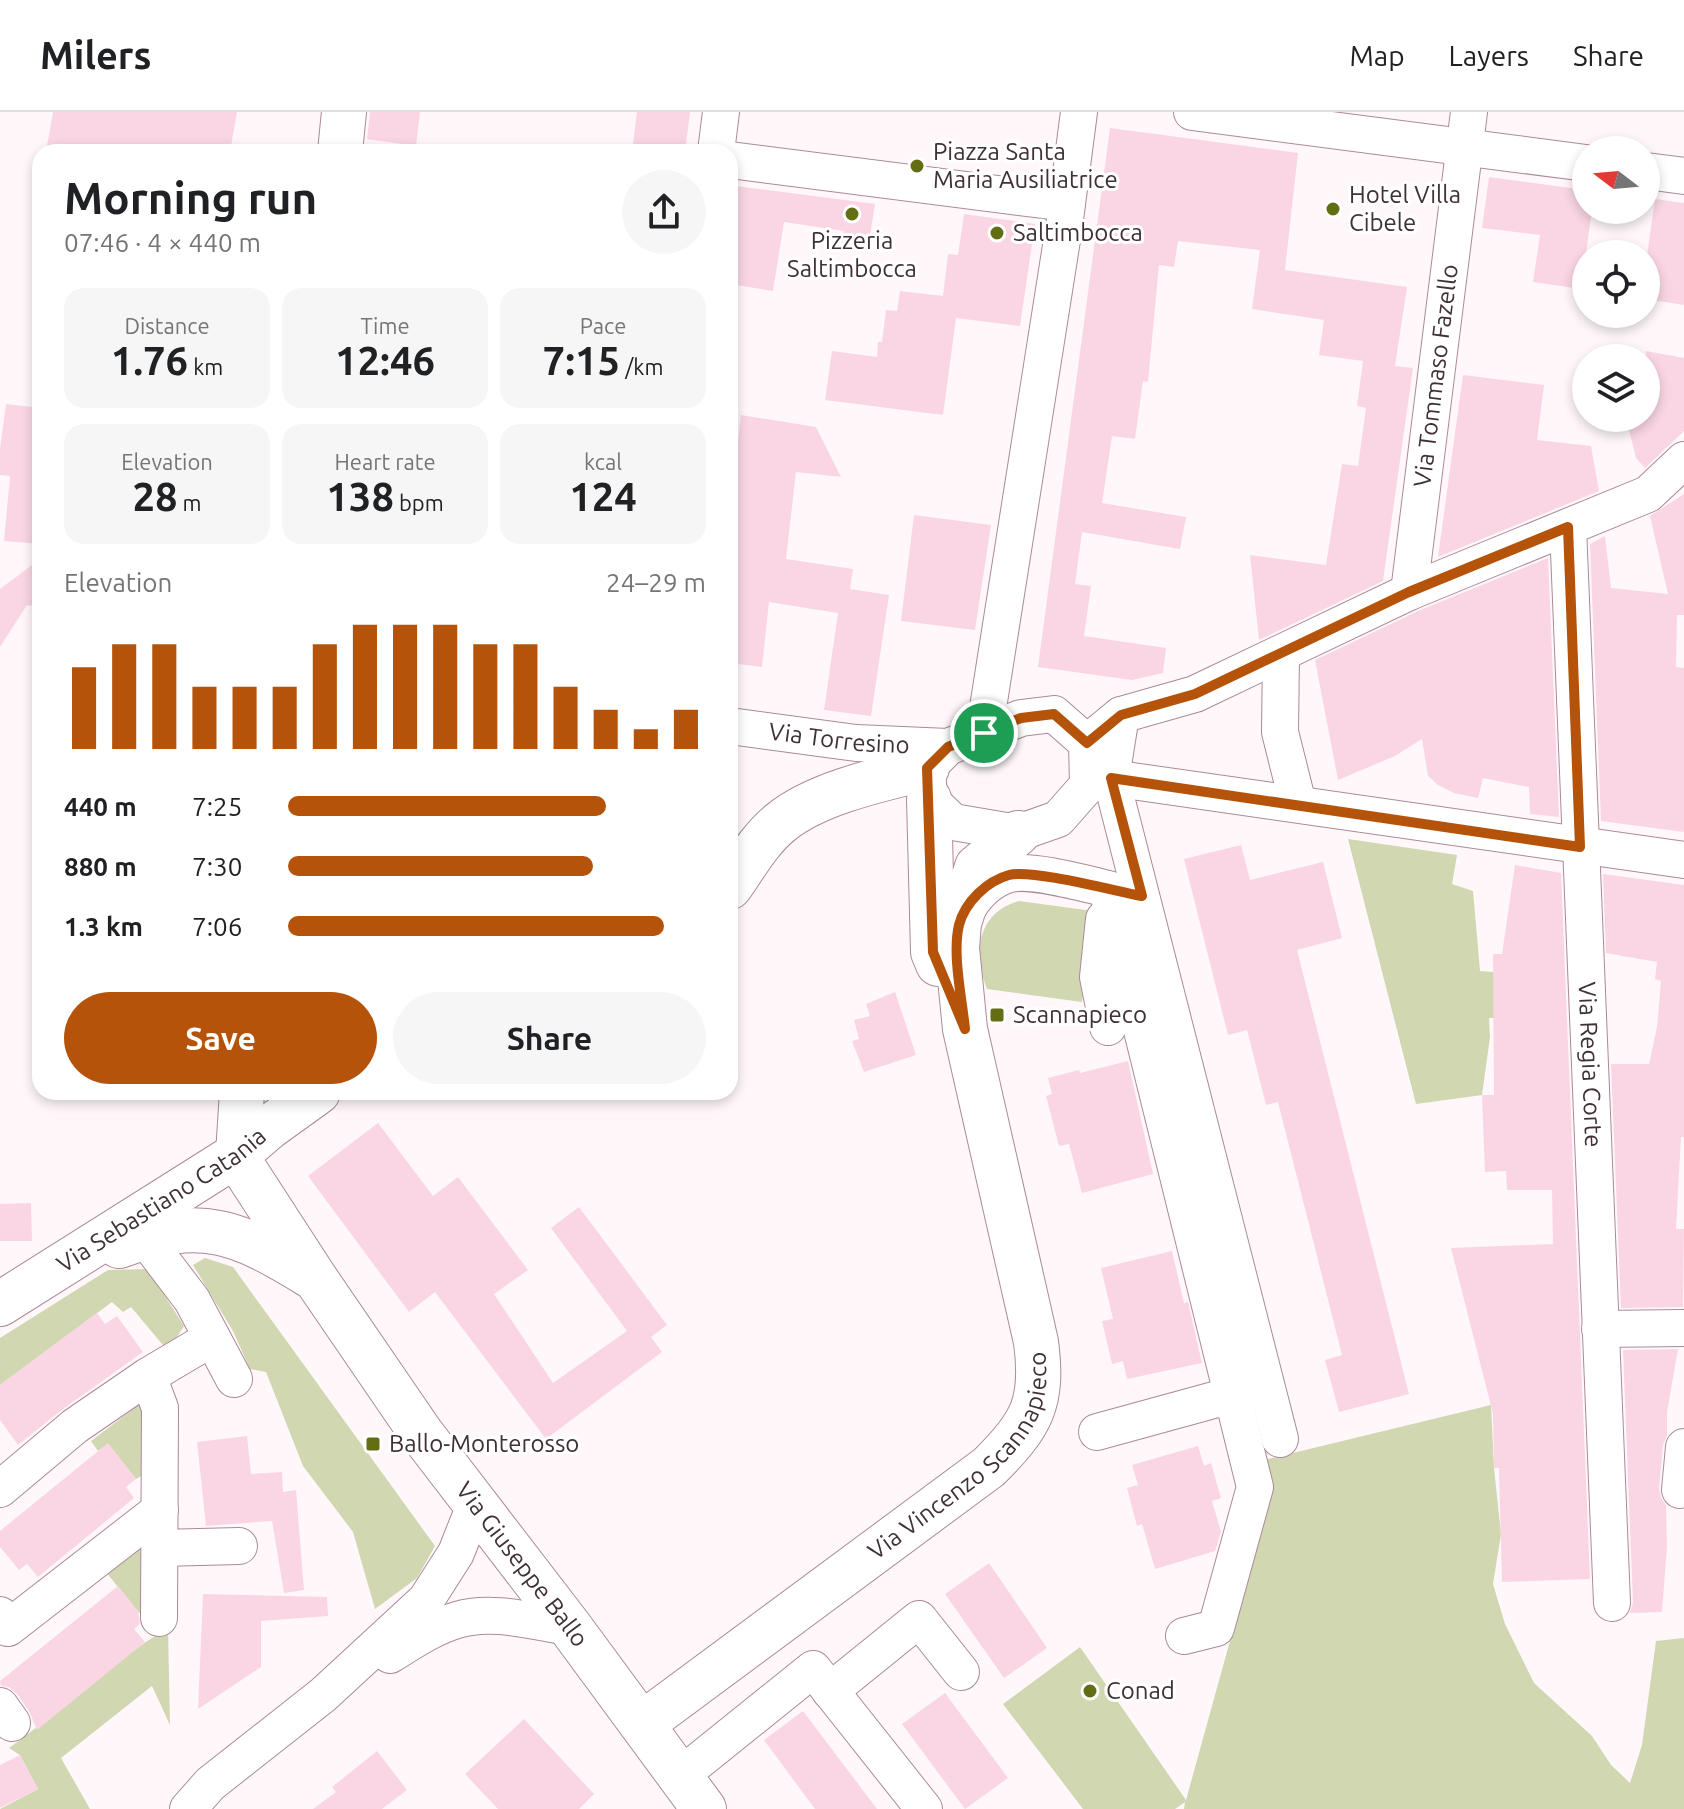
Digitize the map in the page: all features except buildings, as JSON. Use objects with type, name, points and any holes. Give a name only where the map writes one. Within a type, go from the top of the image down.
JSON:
[{"type":"main road","points":[[341,144],[344,112]]},
{"type":"main road","points":[[738,876],[764,839],[781,822],[807,806],[863,784],[935,772],[933,952],[965,1029]]},
{"type":"main road","points":[[965,1029],[957,948],[959,923],[977,867],[1038,826]]},
{"type":"main road","name":"Via Vincenzo Scannapieco","points":[[642,1724],[989,1467],[1027,1424],[1037,1398],[1039,1368],[1036,1342],[965,1029]]},
{"type":"main road","points":[[238,1154],[241,1100]]},
{"type":"main road","name":"Via Sebastiano Catania","points":[[0,1304],[238,1154],[307,1100]]},
{"type":"main road","name":"Via Giuseppe Ballo","points":[[238,1154],[243,1167],[315,1278],[421,1433],[692,1793]]},
{"type":"main road","points":[[58,1268],[144,1237],[188,1228],[220,1233],[276,1255],[315,1278]]},
{"type":"street","points":[[717,144],[721,112]]},
{"type":"street","points":[[984,733],[1079,112]]},
{"type":"street","points":[[1192,112],[1572,161]]},
{"type":"street","name":"Via Tommaso Fazello","points":[[1409,592],[1469,112]]},
{"type":"street","points":[[738,161],[1067,203]]},
{"type":"street","points":[[1660,173],[1684,176]]},
{"type":"street","points":[[1087,743],[1121,715],[1195,694],[1409,592],[1648,494],[1684,460]]},
{"type":"street","name":"Via Regia Corte","points":[[1568,527],[1612,1603]]},
{"type":"street","points":[[1281,655],[1280,732],[1298,804]]},
{"type":"street","points":[[1120,818],[1038,826],[953,822],[935,772],[984,733],[1021,718],[1054,714],[1087,743],[1100,782],[1120,818],[1142,896],[1280,1439]]},
{"type":"street","points":[[1038,826],[1100,782],[1121,715]]},
{"type":"street","name":"Via Torresino","points":[[738,727],[856,743],[935,772]]},
{"type":"street","points":[[1100,782],[1298,804],[1684,860]]},
{"type":"street","points":[[959,923],[980,892],[1011,874],[1034,874],[1142,896]]},
{"type":"street","points":[[1107,889],[1098,977],[1108,1027]]},
{"type":"street","points":[[1107,889],[1255,1487],[1216,1628],[1184,1636]]},
{"type":"street","points":[[144,1237],[192,1300],[234,1379]]},
{"type":"street","points":[[1600,1329],[1684,1328]]},
{"type":"street","points":[[0,1489],[75,1426],[148,1376],[212,1338]]},
{"type":"street","points":[[148,1376],[160,1408],[159,1618]]},
{"type":"street","points":[[1097,1432],[1232,1395]]},
{"type":"street","points":[[1680,1490],[1684,1447]]},
{"type":"street","points":[[188,1809],[210,1784],[323,1695],[426,1600],[456,1553],[475,1505]]},
{"type":"street","points":[[3,1630],[160,1510]]},
{"type":"street","points":[[160,1548],[239,1546]]},
{"type":"street","points":[[323,1695],[429,1632],[458,1619],[485,1616],[570,1627]]},
{"type":"street","points":[[830,1691],[919,1619],[961,1672]]},
{"type":"street","points":[[692,1793],[813,1669],[924,1809]]},
{"type":"green space","points":[[1348,839],[1457,855],[1452,884],[1473,891],[1480,971],[1493,972],[1522,1016],[1489,1018],[1490,1037],[1482,1095],[1416,1104]]},
{"type":"green space","points":[[1019,901],[1093,911],[1082,1002],[987,989],[980,961],[982,936],[994,915]]},
{"type":"green space","points":[[205,1258],[233,1267],[435,1546],[417,1578],[375,1609],[353,1532],[303,1466],[266,1372],[250,1369],[233,1331],[193,1265]]},
{"type":"green space","points":[[148,1269],[184,1326],[168,1351],[131,1307],[123,1312],[112,1302],[0,1385],[0,1338],[108,1270]]},
{"type":"green space","points":[[141,1403],[146,1473],[136,1479],[108,1444],[98,1451],[91,1441]]},
{"type":"green space","points":[[1491,1405],[1501,1534],[1493,1584],[1505,1624],[1534,1683],[1592,1736],[1611,1765],[1630,1783],[1642,1745],[1656,1641],[1684,1638],[1684,1809],[1184,1809],[1185,1802],[1175,1809],[1083,1809],[1003,1704],[1080,1647],[1186,1800],[1272,1489],[1264,1460]]},
{"type":"green space","points":[[152,1535],[145,1620],[105,1571]]},
{"type":"green space","points":[[168,1628],[170,1725],[152,1686],[61,1758],[90,1809],[0,1809],[38,1789],[20,1755],[9,1748]]},
{"type":"place","name":"Piazza Santa Maria Ausiliatrice","points":[[917,166]]},
{"type":"place","name":"Hotel Villa Cibele","points":[[1333,209]]},
{"type":"place","name":"Pizzeria Saltimbocca","points":[[852,214]]},
{"type":"place","name":"Saltimbocca","points":[[997,233]]},
{"type":"place","name":"Scannapieco","points":[[997,1015]]},
{"type":"place","name":"Ballo-Monterosso","points":[[373,1444]]},
{"type":"place","name":"Conad","points":[[1090,1691]]},
{"type":"route","points":[[1568,527],[1580,847],[1111,778],[1142,896],[1034,874],[1011,874],[989,884],[971,902],[959,923],[957,948],[965,1029],[933,952],[927,768],[948,747],[984,733],[1021,718],[1054,714],[1087,743],[1121,715],[1195,694],[1409,592],[1568,527]]}]
